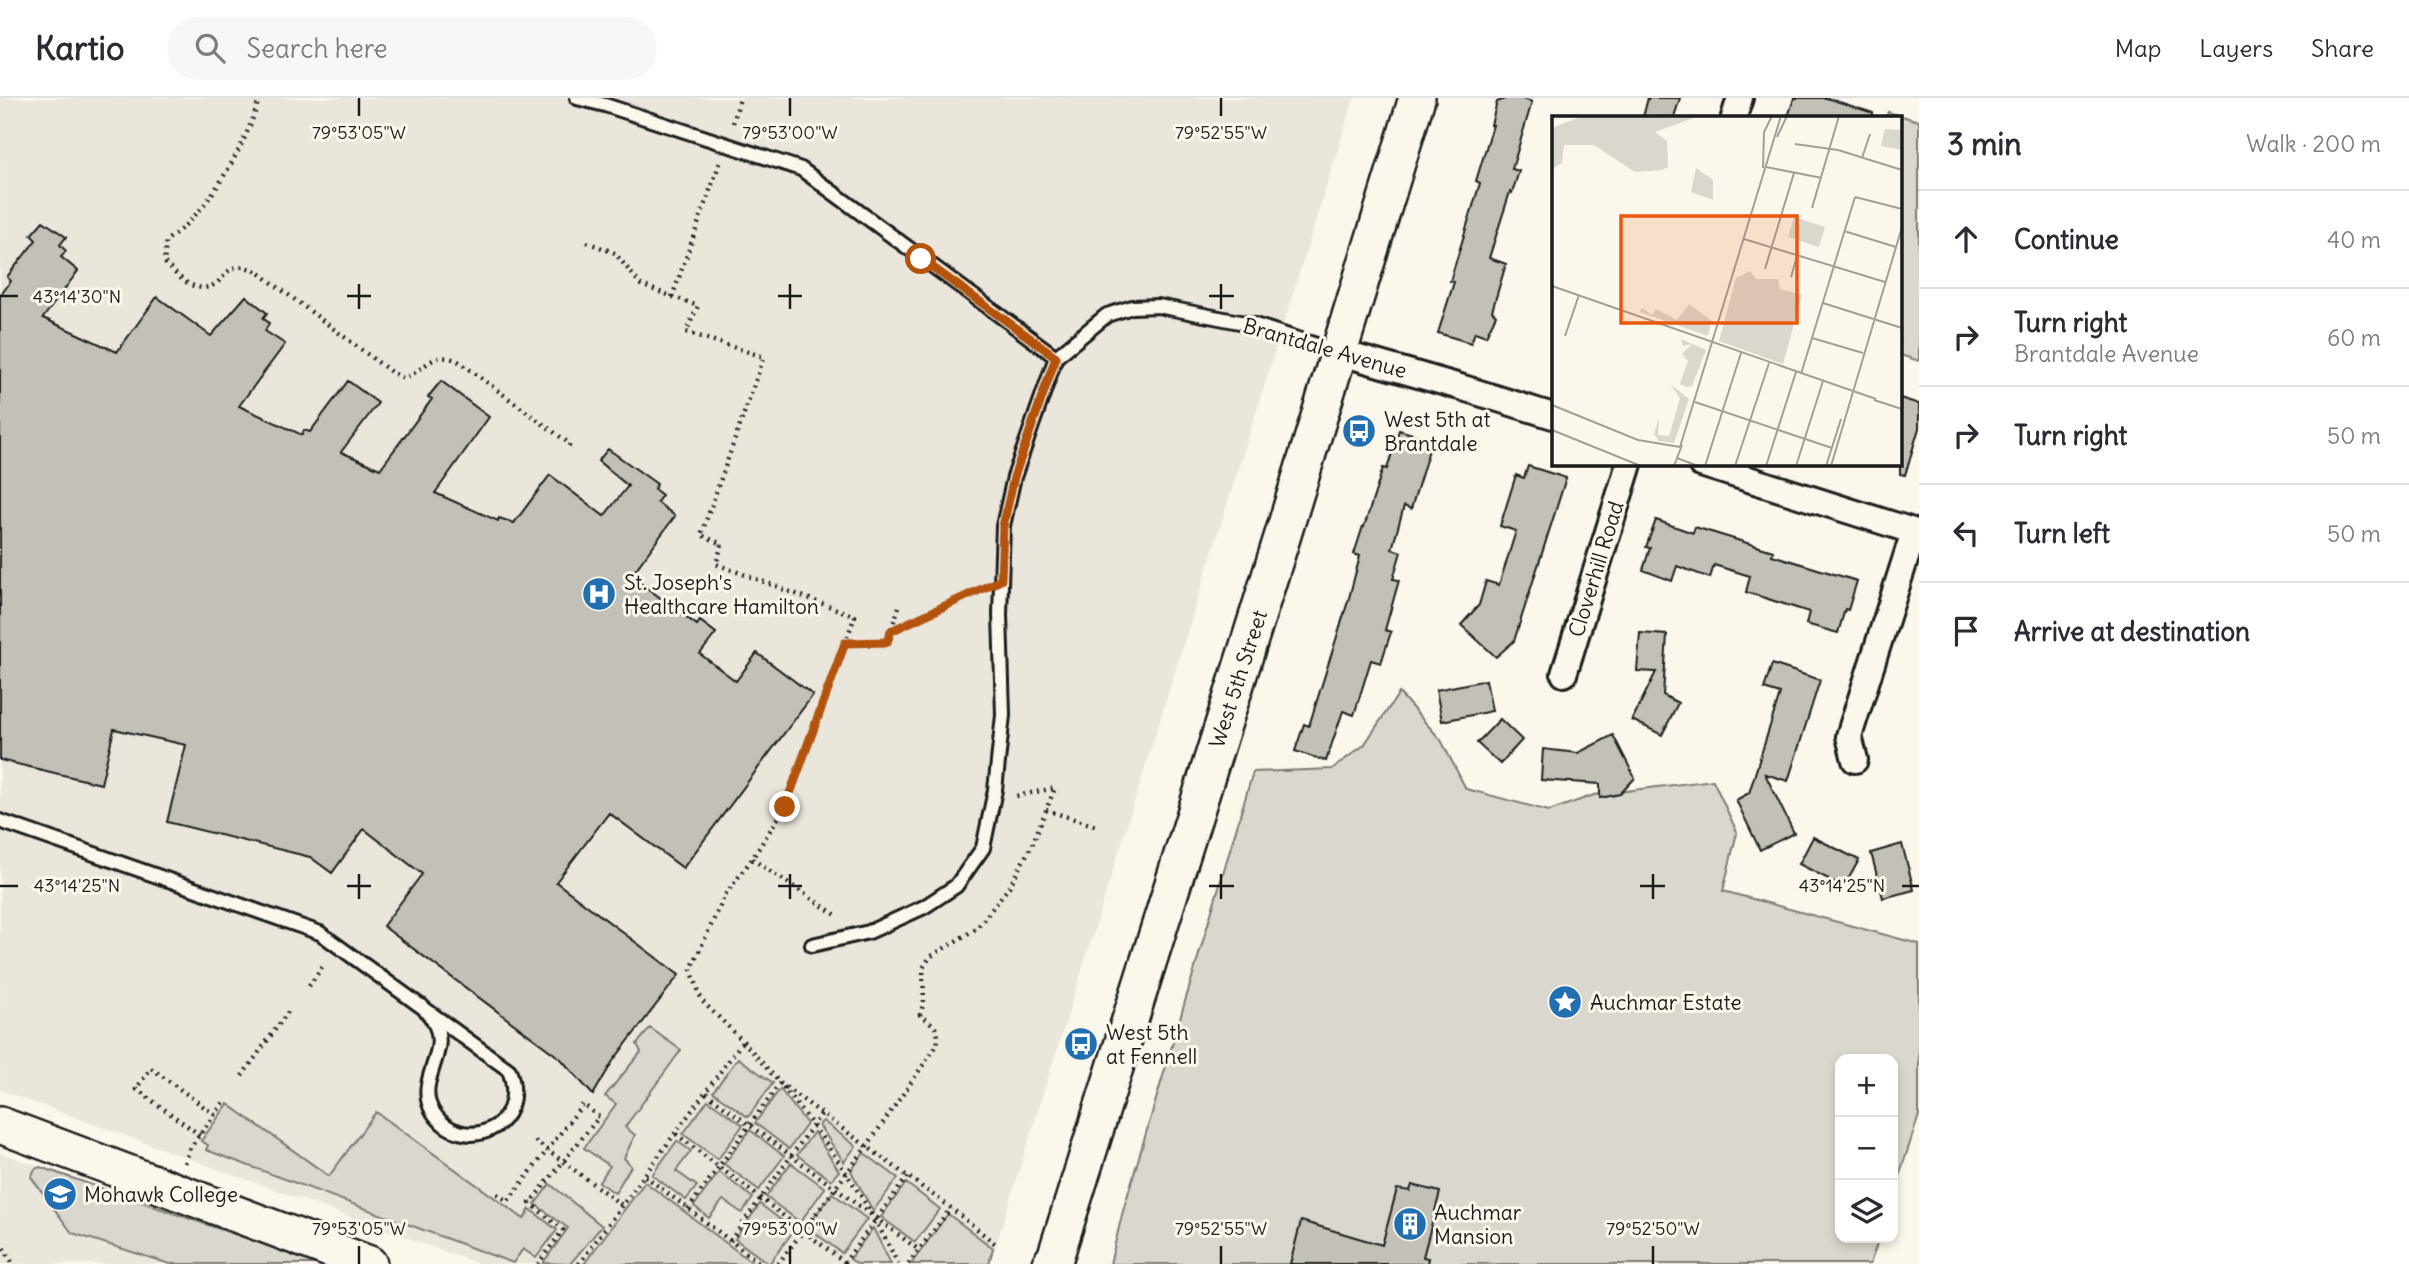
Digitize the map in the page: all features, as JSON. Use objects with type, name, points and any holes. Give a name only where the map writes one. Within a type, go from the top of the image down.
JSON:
[{"type":"main road","name":"West 5th Street","points":[[1054,1262],[1417,98]]},
{"type":"main road","points":[[0,1125],[369,1264]]},
{"type":"street","points":[[1734,116],[1740,98]]},
{"type":"street","name":"Brantdale Avenue","points":[[1338,352],[1552,416]]},
{"type":"street","name":"Cloverhill Road","points":[[1564,674],[1628,466]]},
{"type":"street","points":[[1707,466],[1917,533],[1849,736],[1855,760]]},
{"type":"lane","points":[[577,98],[801,169],[1056,357],[1014,477],[1003,526],[1003,715],[995,790],[982,848],[956,886],[925,907],[869,932],[812,945]]},
{"type":"lane","name":"Brantdale Avenue","points":[[1056,357],[1107,315],[1132,307],[1158,306],[1255,325],[1338,352]]},
{"type":"lane","points":[[0,821],[320,933],[422,1006],[509,1070],[514,1083],[515,1098],[502,1122],[490,1130],[463,1133],[449,1129],[431,1109],[427,1082],[439,1042],[434,1022],[422,1006]]},
{"type":"path","points":[[259,98],[256,112],[221,181],[198,213],[166,241],[164,262],[179,279],[204,289],[214,286],[229,270],[237,267],[258,272],[402,378],[416,373],[428,361],[450,357],[570,444],[566,450]]},
{"type":"path","points":[[733,122],[740,98]]},
{"type":"path","points":[[672,297],[720,162]]},
{"type":"path","points":[[587,242],[615,253],[641,285],[698,306],[686,331],[764,357],[701,535],[722,544],[716,564],[855,616],[785,807],[725,895],[691,969],[702,1001],[743,1041],[780,1083],[848,1172],[876,1219],[898,1264]]},
{"type":"path","points":[[891,631],[1001,580]]},
{"type":"path","points":[[845,643],[887,642],[900,604]]},
{"type":"path","points":[[778,1264],[867,1146],[937,1045],[939,1034],[933,1024],[920,1015],[925,1002],[923,968],[930,957],[977,928],[1009,887],[1032,845],[1055,788],[1016,796]]},
{"type":"path","points":[[1046,810],[1096,826]]},
{"type":"path","points":[[752,859],[839,917]]},
{"type":"path","points":[[309,986],[325,963]]},
{"type":"path","points":[[242,1076],[290,1009]]},
{"type":"path","points":[[579,1264],[743,1041]]},
{"type":"path","points":[[200,1135],[136,1089],[151,1068],[215,1115]]},
{"type":"path","points":[[780,1083],[951,1208],[998,1246]]},
{"type":"path","points":[[688,1209],[780,1083]]},
{"type":"path","points":[[706,1093],[919,1250]]},
{"type":"path","points":[[176,1190],[190,1148],[224,1102]]},
{"type":"path","points":[[497,1194],[508,1201],[583,1104],[599,1117],[530,1203],[563,1230],[538,1264]]},
{"type":"path","points":[[730,1241],[822,1113]]},
{"type":"path","points":[[676,1134],[845,1263],[908,1176]]},
{"type":"path","points":[[536,1141],[623,1206]]},
{"type":"path","points":[[645,1176],[761,1264]]},
{"type":"path","points":[[908,1264],[951,1208]]},
{"type":"path","points":[[0,1242],[13,1264]]},
{"type":"shaded area","name":"St. Joseph's Healthcare Hamilton","points":[[0,98],[1354,98],[990,1264],[479,1264],[0,1090]]},
{"type":"shaded area","points":[[1888,112],[1902,116],[1886,116]]},
{"type":"shaded area","points":[[1902,116],[1919,121],[1919,361],[1902,356]]},
{"type":"shaded area","name":"Auchmar Estate","points":[[1399,693],[1441,740],[1466,789],[1549,811],[1594,795],[1713,780],[1737,832],[1723,891],[1919,944],[1919,1115],[1898,1180],[1898,1054],[1835,1054],[1835,1243],[1877,1243],[1870,1264],[1110,1264],[1123,1211],[1253,772],[1332,769],[1364,745]]},
{"type":"shaded area","points":[[650,1028],[681,1050],[625,1127],[635,1135],[624,1158],[631,1166],[615,1193],[599,1182],[610,1166],[584,1148],[616,1104],[605,1096],[641,1052],[637,1044]]},
{"type":"shaded area","points":[[738,1058],[773,1083],[748,1117],[713,1092]]},
{"type":"shaded area","points":[[780,1089],[807,1124],[789,1149],[755,1123]]},
{"type":"shaded area","points":[[708,1100],[743,1125],[718,1159],[683,1134]]},
{"type":"shaded area","points":[[228,1104],[329,1176],[376,1112],[524,1219],[530,1209],[557,1230],[536,1258],[523,1249],[513,1263],[206,1150],[208,1145],[201,1141]]},
{"type":"shaded area","points":[[823,1121],[856,1146],[844,1162],[819,1125]]},
{"type":"shaded area","points":[[750,1130],[784,1156],[759,1190],[724,1164]]},
{"type":"shaded area","points":[[814,1132],[839,1171],[831,1180],[797,1155]]},
{"type":"shaded area","points":[[677,1141],[691,1151],[676,1171],[697,1186],[686,1200],[652,1175]]},
{"type":"shaded area","name":"Mohawk College","points":[[0,1153],[221,1228],[302,1264],[0,1264]]},
{"type":"shaded area","points":[[864,1153],[898,1178],[873,1211],[851,1171]]},
{"type":"shaded area","points":[[791,1163],[825,1188],[800,1222],[766,1197]]},
{"type":"shaded area","points":[[40,1167],[321,1264],[170,1264],[72,1233],[31,1177],[35,1169]]},
{"type":"shaded area","points":[[719,1172],[753,1198],[742,1213],[723,1200],[709,1218],[694,1206]]},
{"type":"shaded area","points":[[645,1182],[754,1264],[584,1264]]},
{"type":"shaded area","points":[[906,1183],[940,1209],[915,1242],[881,1217]]},
{"type":"shaded area","points":[[550,1184],[602,1226],[570,1264],[543,1263],[568,1228],[535,1204]]},
{"type":"shaded area","points":[[832,1193],[867,1219],[842,1253],[807,1227]]},
{"type":"shaded area","points":[[760,1204],[794,1230],[769,1264],[735,1239]]},
{"type":"shaded area","points":[[948,1214],[993,1248],[989,1264],[911,1264]]},
{"type":"shaded area","points":[[873,1228],[891,1264],[857,1264],[850,1259]]},
{"type":"building","points":[[1507,98],[1532,102],[1512,169],[1519,171],[1489,258],[1506,264],[1492,311],[1496,315],[1486,336],[1475,332],[1471,343],[1438,333],[1454,282],[1450,281],[1480,183],[1476,181],[1497,102]]},
{"type":"building","points":[[1648,98],[1680,98],[1674,116],[1643,116]]},
{"type":"building","points":[[1794,98],[1827,98],[1873,113],[1873,116],[1788,116]]},
{"type":"building","points":[[43,221],[66,237],[60,245],[66,251],[61,257],[78,271],[43,318],[117,352],[157,297],[211,336],[246,296],[267,313],[263,318],[269,323],[265,331],[285,344],[239,406],[302,435],[304,430],[310,432],[348,381],[378,403],[341,452],[380,469],[432,399],[428,397],[441,381],[489,417],[435,493],[498,521],[499,518],[514,523],[550,475],[604,516],[628,486],[598,461],[608,449],[657,484],[654,489],[662,495],[657,502],[675,516],[631,576],[697,625],[700,621],[716,633],[700,654],[736,681],[757,653],[813,695],[683,868],[609,813],[556,882],[679,975],[613,1061],[593,1095],[561,1059],[383,926],[422,874],[364,829],[332,873],[310,857],[167,822],[186,745],[114,729],[101,784],[0,760],[0,296],[11,281],[7,277],[36,240],[31,235]]},
{"type":"building","points":[[1902,399],[1919,404],[1919,428],[1905,475],[1900,474]]},
{"type":"building","points":[[1399,430],[1432,440],[1411,509],[1404,506],[1392,549],[1401,552],[1393,579],[1399,580],[1385,630],[1391,632],[1381,663],[1371,660],[1354,715],[1343,711],[1326,761],[1295,751],[1304,724],[1309,726],[1360,556],[1354,554]]},
{"type":"building","points":[[1528,466],[1566,478],[1514,641],[1496,657],[1461,625],[1479,605],[1486,581],[1499,585],[1516,531],[1500,526],[1516,475],[1524,478]]},
{"type":"building","points":[[1656,520],[1693,533],[1695,527],[1773,551],[1772,555],[1857,581],[1838,633],[1806,624],[1809,612],[1746,592],[1750,576],[1714,565],[1710,578],[1677,566],[1672,581],[1643,570],[1650,548],[1646,547]]},
{"type":"building","points":[[1640,633],[1667,635],[1663,695],[1678,703],[1662,735],[1632,720],[1656,672],[1637,671]]},
{"type":"building","points":[[1772,664],[1820,680],[1788,781],[1765,774],[1794,833],[1760,850],[1736,800],[1749,793],[1780,694],[1764,689]]},
{"type":"building","points":[[1486,680],[1492,711],[1442,721],[1436,690]]},
{"type":"building","points":[[1500,719],[1522,740],[1500,764],[1477,743]]},
{"type":"building","points":[[1613,735],[1635,778],[1620,794],[1600,798],[1600,784],[1541,780],[1543,749],[1578,753]]},
{"type":"building","points":[[1813,837],[1859,860],[1844,887],[1799,864]]},
{"type":"building","points":[[1902,844],[1914,890],[1883,898],[1871,853]]},
{"type":"building","points":[[1412,1185],[1440,1192],[1423,1257],[1428,1258],[1427,1264],[1290,1264],[1301,1221],[1382,1245],[1397,1189],[1410,1191]]},
{"type":"place","name":"West 5th at Brantdale","points":[[1359,431]]},
{"type":"place","name":"St. Joseph's Healthcare Hamilton","points":[[599,594]]},
{"type":"place","name":"Auchmar Estate","points":[[1565,1002]]},
{"type":"place","name":"West 5th at Fennell","points":[[1081,1044]]},
{"type":"place","name":"Mohawk College","points":[[60,1194]]},
{"type":"place","name":"Auchmar Mansion","points":[[1410,1224]]},
{"type":"route","points":[[785,807],[845,643],[887,642],[891,631],[1001,580],[1003,526],[1014,477],[1056,357],[921,259]]}]
